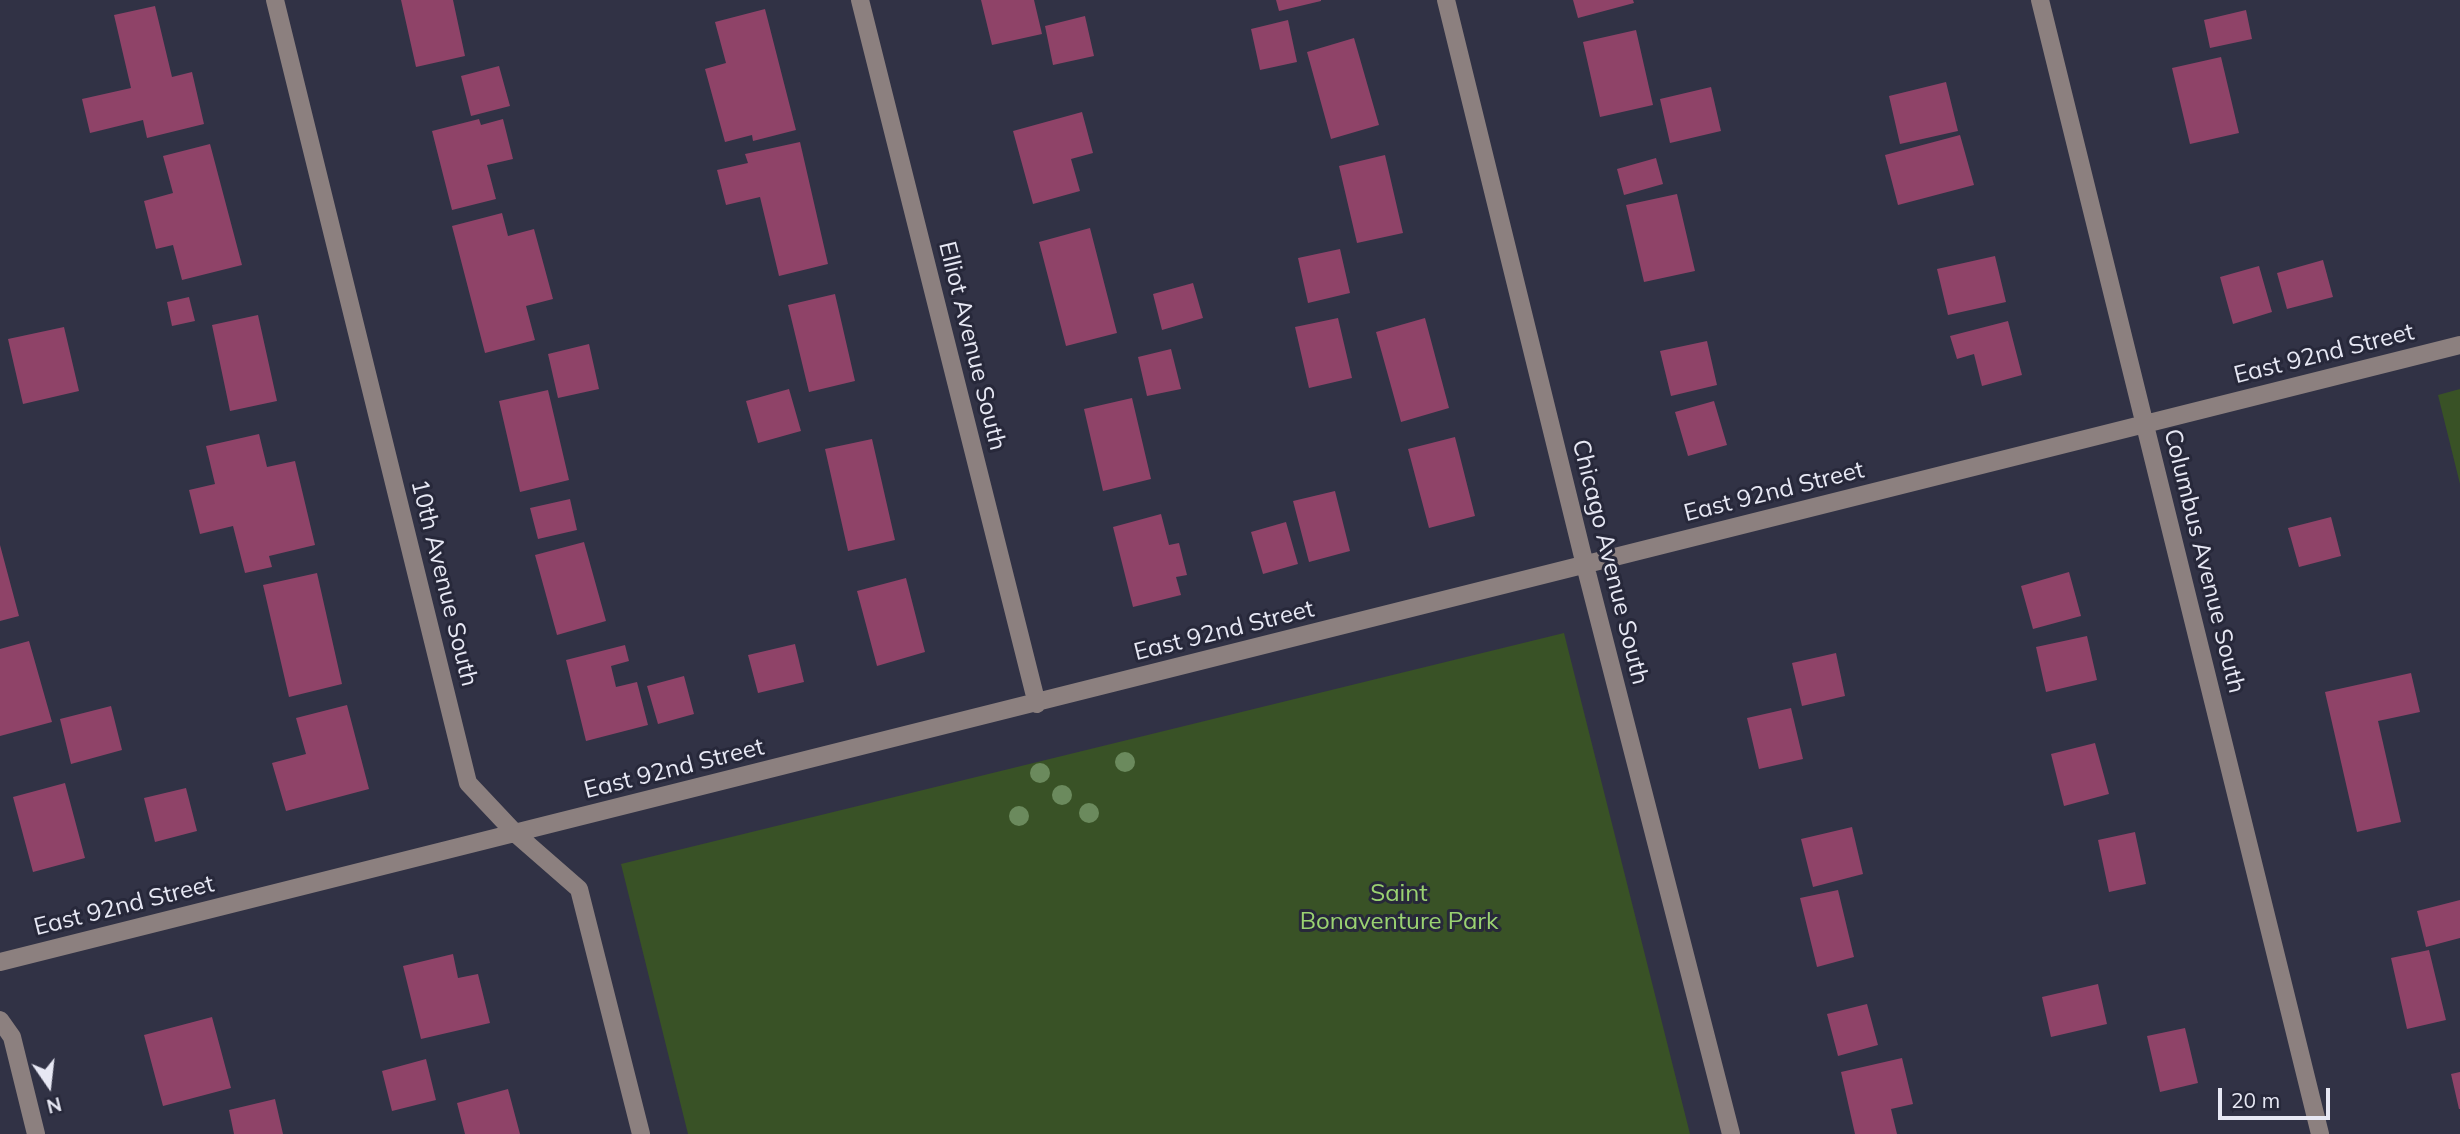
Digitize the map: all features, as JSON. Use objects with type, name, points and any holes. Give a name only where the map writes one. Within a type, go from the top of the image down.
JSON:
[{"type":"street","name":"10th Avenue South","points":[[275,0],[468,783],[516,834],[579,888],[640,1134]]},
{"type":"street","name":"Elliot Avenue South","points":[[860,0],[1037,704]]},
{"type":"street","name":"Chicago Avenue South","points":[[1446,0],[1585,565],[1731,1134]]},
{"type":"street","name":"Columbus Avenue South","points":[[2040,0],[2320,1134]]},
{"type":"street","name":"East 92nd Street","points":[[0,962],[2460,345]]},
{"type":"street","points":[[0,1020],[12,1037],[36,1134]]},
{"type":"green space","points":[[2460,389],[2460,484],[2438,395]]},
{"type":"green space","name":"Saint Bonaventure Park","points":[[1564,633],[1690,1134],[688,1134],[621,864]]},
{"type":"building","points":[[401,0],[453,0],[465,56],[416,67]]},
{"type":"building","points":[[981,0],[1034,0],[1042,34],[992,45]]},
{"type":"building","points":[[1276,0],[1321,0],[1321,1],[1279,11]]},
{"type":"building","points":[[1573,0],[1633,0],[1634,3],[1578,18]]},
{"type":"building","points":[[155,6],[172,77],[192,72],[204,124],[147,138],[143,120],[90,133],[82,99],[131,88],[114,15]]},
{"type":"building","points":[[765,9],[796,130],[753,141],[752,135],[725,142],[705,69],[726,63],[715,22]]},
{"type":"building","points":[[2246,10],[2252,39],[2210,48],[2204,20]]},
{"type":"building","points":[[1085,16],[1094,56],[1053,65],[1045,26]]},
{"type":"building","points":[[1288,20],[1297,62],[1260,70],[1251,29]]},
{"type":"building","points":[[1636,30],[1653,105],[1600,117],[1583,42]]},
{"type":"building","points":[[1354,38],[1379,125],[1331,139],[1307,52]]},
{"type":"building","points":[[2221,57],[2239,133],[2190,144],[2172,68]]},
{"type":"building","points":[[499,66],[510,106],[471,116],[461,76]]},
{"type":"building","points":[[1946,82],[1958,131],[1900,144],[1889,96]]},
{"type":"building","points":[[1711,87],[1721,131],[1670,143],[1660,99]]},
{"type":"building","points":[[1082,112],[1093,153],[1071,159],[1080,191],[1033,204],[1013,131]]},
{"type":"building","points":[[479,119],[481,125],[503,119],[513,159],[487,165],[496,199],[452,210],[432,131]]},
{"type":"building","points":[[1960,135],[1974,185],[1898,205],[1885,155]]},
{"type":"building","points":[[800,142],[828,264],[779,276],[760,197],[726,205],[717,170],[748,163],[745,154]]},
{"type":"building","points":[[210,144],[242,265],[182,280],[173,245],[156,249],[144,201],[173,193],[163,156]]},
{"type":"building","points":[[1385,155],[1403,233],[1357,243],[1339,166]]},
{"type":"building","points":[[1656,158],[1663,184],[1624,195],[1617,169]]},
{"type":"building","points":[[1677,194],[1695,271],[1644,282],[1626,205]]},
{"type":"building","points":[[502,213],[508,236],[534,229],[553,299],[526,306],[535,340],[485,353],[452,226]]},
{"type":"building","points":[[1090,228],[1117,333],[1066,346],[1039,242]]},
{"type":"building","points":[[1340,249],[1350,293],[1308,303],[1298,258]]},
{"type":"building","points":[[1995,256],[2006,302],[1948,315],[1937,269]]},
{"type":"building","points":[[2323,260],[2333,297],[2287,309],[2277,273]]},
{"type":"building","points":[[2259,266],[2272,312],[2233,324],[2220,277]]},
{"type":"building","points":[[1193,283],[1203,318],[1162,330],[1153,294]]},
{"type":"building","points":[[835,294],[855,381],[809,392],[788,305]]},
{"type":"building","points":[[189,297],[195,321],[172,326],[167,302]]},
{"type":"building","points":[[258,315],[277,401],[230,411],[212,325]]},
{"type":"building","points":[[1338,318],[1352,378],[1309,388],[1295,327]]},
{"type":"building","points":[[1425,318],[1449,408],[1401,422],[1376,332]]},
{"type":"building","points":[[2008,321],[2022,375],[1982,386],[1974,354],[1957,359],[1950,336]]},
{"type":"building","points":[[64,327],[79,391],[23,404],[8,339]]},
{"type":"building","points":[[1707,341],[1717,385],[1671,396],[1660,351]]},
{"type":"building","points":[[589,344],[599,389],[558,398],[548,354]]},
{"type":"building","points":[[1171,349],[1181,389],[1147,396],[1138,357]]},
{"type":"building","points":[[789,389],[801,431],[758,443],[746,401]]},
{"type":"building","points":[[548,390],[569,480],[520,492],[499,401]]},
{"type":"building","points":[[1132,398],[1151,479],[1103,491],[1084,409]]},
{"type":"building","points":[[1714,401],[1727,445],[1688,456],[1675,412]]},
{"type":"building","points":[[259,434],[267,467],[295,461],[315,545],[269,556],[272,567],[245,573],[233,526],[200,534],[189,490],[215,484],[206,446]]},
{"type":"building","points":[[1455,437],[1475,516],[1429,528],[1408,449]]},
{"type":"building","points":[[872,439],[895,540],[848,551],[825,449]]},
{"type":"building","points":[[1335,491],[1350,551],[1309,562],[1293,501]]},
{"type":"building","points":[[570,499],[577,530],[538,539],[530,508]]},
{"type":"building","points":[[1161,514],[1169,545],[1179,543],[1187,575],[1176,577],[1181,595],[1133,607],[1113,527]]},
{"type":"building","points":[[2331,517],[2341,556],[2299,567],[2288,528]]},
{"type":"building","points":[[1286,522],[1298,564],[1263,574],[1251,532]]},
{"type":"building","points":[[584,542],[606,621],[557,635],[535,555]]},
{"type":"building","points":[[0,545],[19,616],[0,621]]},
{"type":"building","points":[[2069,572],[2081,616],[2033,629],[2021,586]]},
{"type":"building","points":[[317,573],[342,684],[289,697],[263,585]]},
{"type":"building","points":[[906,578],[925,652],[877,666],[857,591]]},
{"type":"building","points":[[2087,636],[2097,680],[2046,692],[2036,647]]},
{"type":"building","points":[[29,641],[52,722],[0,736],[0,649]]},
{"type":"building","points":[[795,644],[804,682],[758,693],[748,655]]},
{"type":"building","points":[[625,645],[629,661],[611,666],[616,687],[637,682],[648,725],[586,741],[566,660]]},
{"type":"building","points":[[1836,653],[1845,696],[1802,706],[1792,663]]},
{"type":"building","points":[[2411,673],[2420,712],[2378,721],[2401,822],[2357,832],[2325,692]]},
{"type":"building","points":[[684,676],[694,714],[658,724],[647,686]]},
{"type":"building","points":[[347,705],[369,789],[286,811],[272,763],[306,754],[296,718]]},
{"type":"building","points":[[111,706],[122,750],[71,764],[60,719]]},
{"type":"building","points":[[1791,708],[1803,759],[1759,769],[1747,718]]},
{"type":"building","points":[[2095,743],[2109,794],[2064,806],[2051,754]]},
{"type":"building","points":[[65,783],[85,858],[33,872],[13,797]]},
{"type":"building","points":[[186,788],[197,831],[155,842],[144,798]]},
{"type":"building","points":[[1852,827],[1863,874],[1813,887],[1801,839]]},
{"type":"building","points":[[2135,832],[2146,884],[2109,892],[2098,840]]},
{"type":"building","points":[[1838,890],[1854,957],[1817,967],[1800,898]]},
{"type":"building","points":[[2460,900],[2460,938],[2426,947],[2417,911]]},
{"type":"building","points":[[2429,950],[2446,1020],[2407,1029],[2391,958]]},
{"type":"building","points":[[453,954],[458,978],[478,974],[490,1023],[421,1039],[403,966]]},
{"type":"building","points":[[2098,984],[2107,1024],[2051,1037],[2042,997]]},
{"type":"building","points":[[1867,1004],[1878,1045],[1838,1056],[1827,1014]]},
{"type":"building","points":[[212,1017],[231,1088],[163,1106],[144,1035]]},
{"type":"building","points":[[2185,1028],[2198,1083],[2160,1092],[2147,1036]]},
{"type":"building","points":[[1902,1058],[1913,1104],[1891,1109],[1897,1134],[1855,1134],[1841,1072]]},
{"type":"building","points":[[426,1059],[436,1100],[392,1111],[382,1071]]},
{"type":"building","points":[[2460,1072],[2460,1109],[2459,1109],[2451,1074]]},
{"type":"building","points":[[508,1089],[520,1134],[465,1134],[457,1103]]},
{"type":"building","points":[[275,1099],[283,1134],[234,1134],[229,1110]]}]
